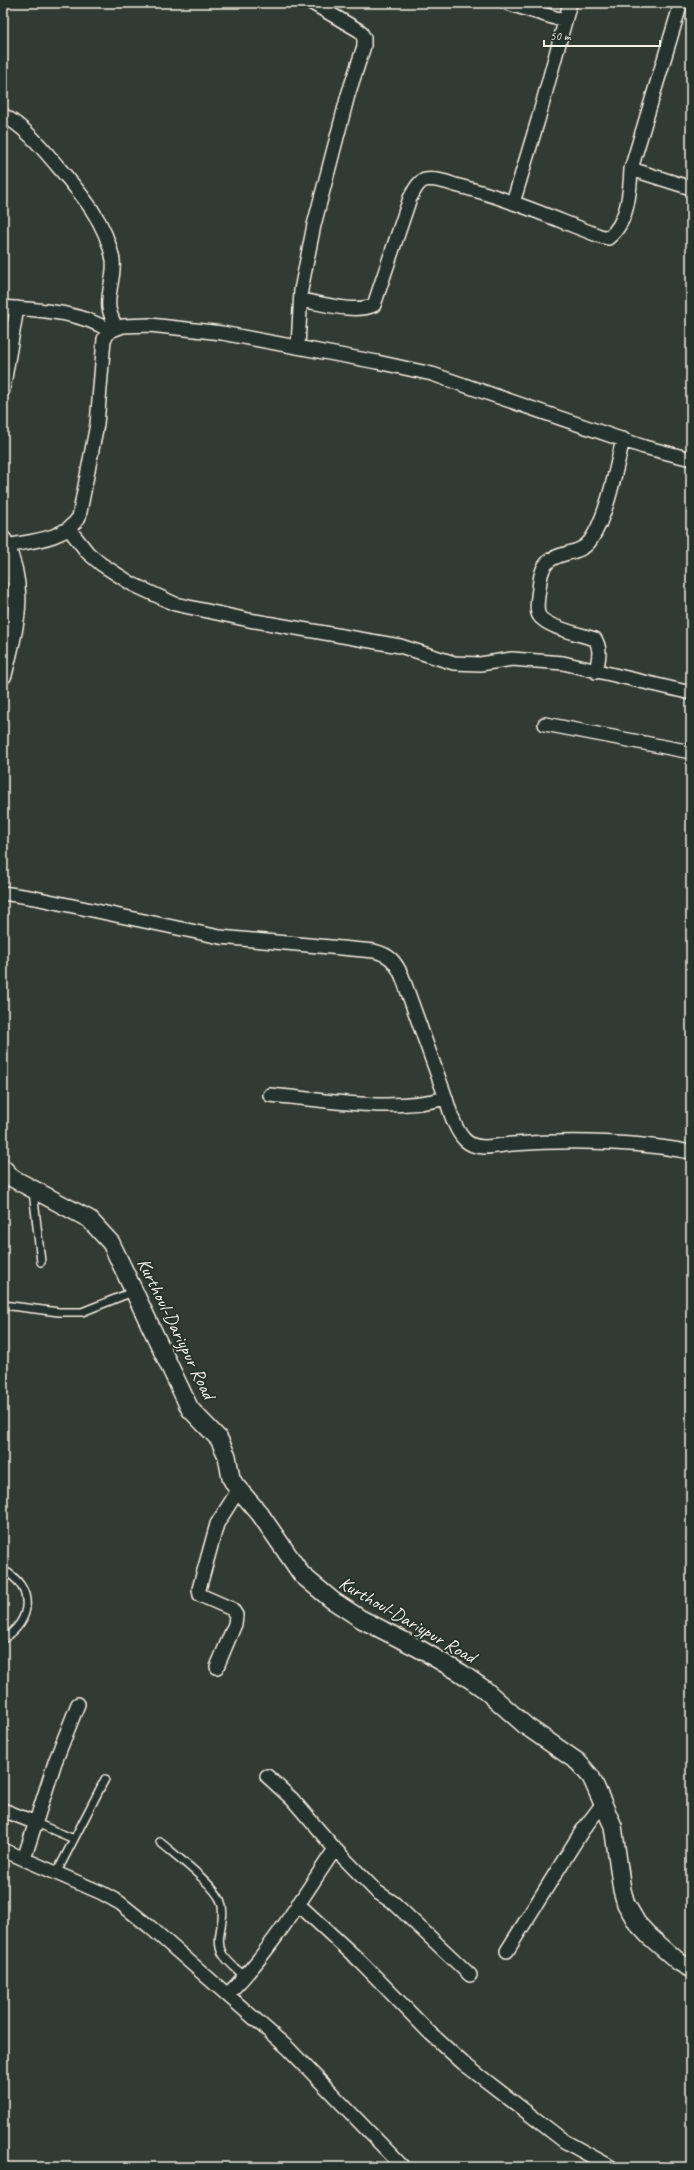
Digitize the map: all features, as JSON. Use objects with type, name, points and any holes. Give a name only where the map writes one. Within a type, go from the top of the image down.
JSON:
[{"type":"street","points":[[298,347],[301,300],[314,225],[348,95],[364,46],[364,38],[360,31],[312,3]]},
{"type":"street","points":[[507,3],[565,21]]},
{"type":"street","points":[[513,203],[538,120],[570,3]]},
{"type":"street","points":[[301,300],[355,309],[365,309],[374,305],[410,198],[417,186],[424,180],[434,179],[461,186],[513,203],[608,238],[616,232],[621,223],[630,188],[631,169],[681,3]]},
{"type":"street","points":[[3,115],[16,123],[39,144],[77,189],[102,226],[111,248],[113,262],[109,308],[113,330]]},
{"type":"street","points":[[631,169],[691,188]]},
{"type":"street","points":[[3,307],[86,319],[113,330]]},
{"type":"street","points":[[3,390],[17,308]]},
{"type":"street","points":[[3,675],[17,619],[18,591],[15,574],[4,543],[57,535],[73,526],[79,517],[97,424],[104,339],[113,330],[123,326],[150,325],[222,333],[432,374],[623,440],[691,459]]},
{"type":"street","points":[[596,672],[600,653],[599,645],[595,639],[550,624],[541,619],[538,613],[538,596],[542,573],[550,560],[582,548],[589,542],[603,510],[623,440]]},
{"type":"street","points":[[69,529],[88,553],[101,564],[138,587],[176,604],[249,620],[400,646],[454,663],[480,664],[525,660],[563,662],[596,672],[691,693]]},
{"type":"street","points":[[545,724],[691,752]]},
{"type":"street","points":[[3,894],[35,898],[220,937],[374,951],[385,954],[392,958],[402,976],[456,1126],[466,1140],[472,1145],[485,1147],[546,1142],[608,1143],[664,1147],[691,1152]]},
{"type":"street","points":[[270,1096],[392,1104],[414,1104],[446,1098]]},
{"type":"street","name":"Kurthoul-Dariypur Road","points":[[3,1168],[12,1178],[72,1209],[100,1229],[111,1243],[190,1409],[218,1439],[227,1456],[231,1478],[238,1489],[260,1514],[302,1574],[320,1591],[362,1619],[418,1648],[461,1673],[484,1689],[526,1726],[578,1762],[591,1777],[604,1802],[613,1826],[622,1890],[626,1904],[637,1923],[648,1936],[679,1962],[691,1969]]},
{"type":"street","points":[[217,1667],[235,1624],[236,1616],[232,1610],[200,1595],[198,1589],[217,1524],[238,1489]]},
{"type":"street","points":[[24,1859],[55,1762],[78,1704]]},
{"type":"street","points":[[267,1776],[303,1810],[335,1849],[377,1892],[394,1903],[470,1975]]},
{"type":"street","points":[[507,1951],[582,1832],[604,1802]]},
{"type":"street","points":[[3,1810],[36,1822]]},
{"type":"street","points":[[228,1994],[245,1977],[273,1943],[335,1849]]},
{"type":"street","points":[[3,1850],[57,1872],[102,1893],[120,1904],[150,1927],[288,2048],[403,2167]]},
{"type":"street","points":[[298,1904],[362,1963],[423,2026],[463,2063],[564,2141],[611,2167]]},
{"type":"lane","points":[[33,1188],[41,1262]]},
{"type":"lane","points":[[3,1305],[59,1312],[82,1312],[135,1291]]},
{"type":"lane","points":[[3,1570],[20,1581],[26,1600],[24,1620],[10,1635],[3,1639]]},
{"type":"lane","points":[[57,1872],[105,1779]]},
{"type":"lane","points":[[36,1822],[74,1839]]},
{"type":"lane","points":[[160,1842],[207,1883],[221,1900],[223,1916],[220,1941],[221,1951],[245,1977]]}]
